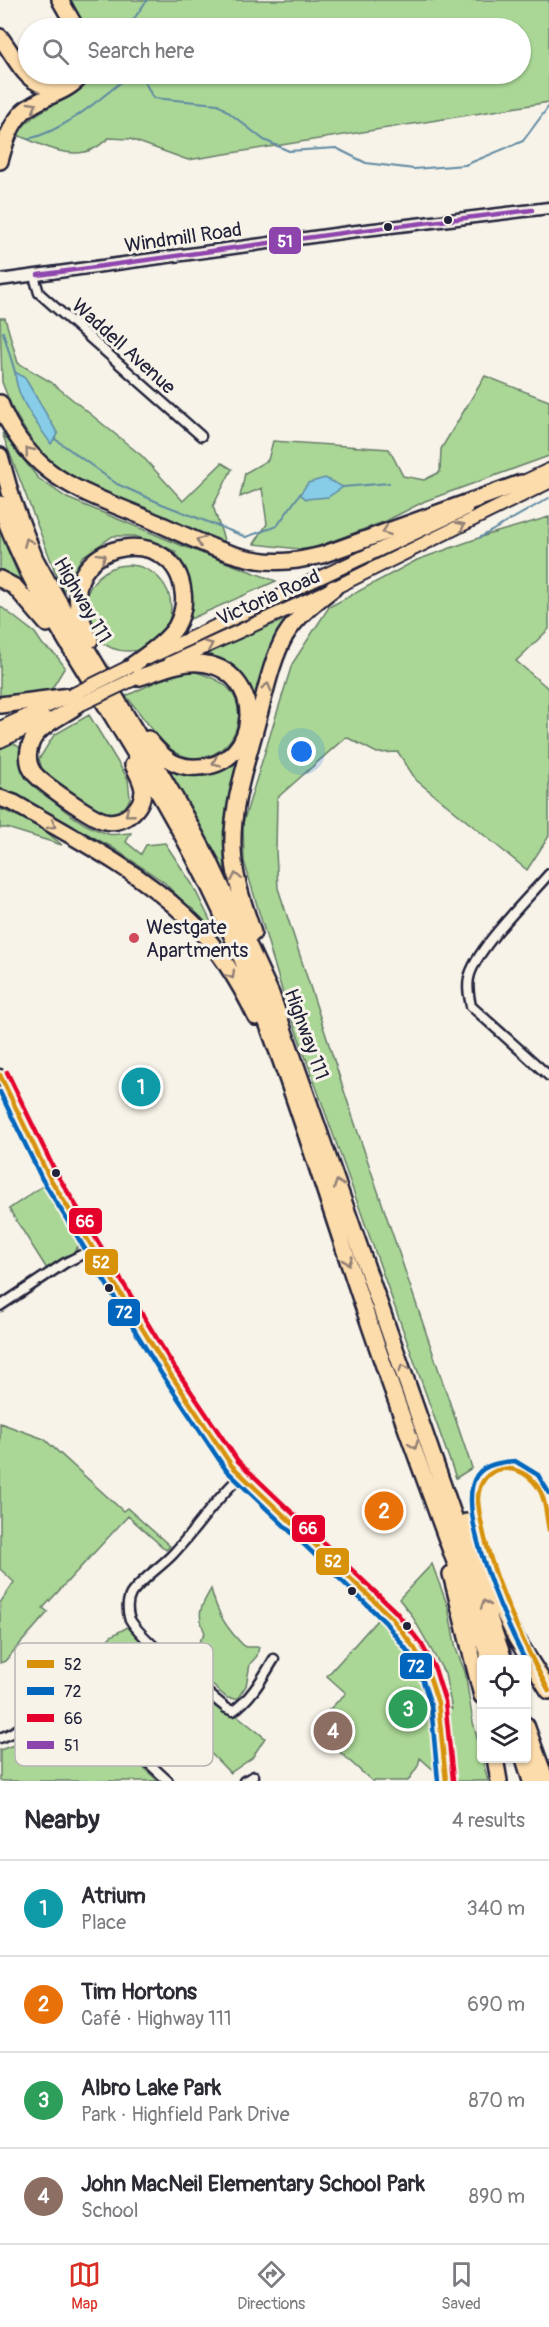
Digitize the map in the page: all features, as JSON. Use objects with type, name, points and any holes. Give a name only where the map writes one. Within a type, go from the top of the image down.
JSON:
[{"type":"highway","points":[[60,0],[70,18]]},
{"type":"highway","points":[[0,36],[18,60]]},
{"type":"highway","points":[[38,84],[60,86],[64,84]]},
{"type":"highway","points":[[2,154],[12,126],[24,111],[61,92],[71,84]]},
{"type":"highway","points":[[0,403],[17,436],[34,458],[49,471],[73,486],[225,551],[260,561],[299,560],[322,555],[521,483]]},
{"type":"highway","name":"Highway 111","points":[[0,456],[12,499],[35,559],[209,860],[271,994],[503,1655]]},
{"type":"highway","name":"Highway 111","points":[[0,504],[35,587],[168,809],[218,904],[238,948],[291,1086],[367,1318],[426,1476],[489,1655]]},
{"type":"highway","points":[[107,684],[80,614],[78,592],[83,575],[99,556],[116,549],[132,547],[149,549],[166,559],[174,568],[182,584],[184,603],[182,614],[172,632],[134,672]]},
{"type":"highway","points":[[0,579],[21,593],[85,671]]},
{"type":"highway","points":[[271,994],[238,888],[234,868],[232,823],[268,680],[285,637],[305,612],[334,588]]},
{"type":"highway","points":[[120,706],[164,756],[186,766],[201,767],[220,762],[236,749],[242,740],[248,722],[248,704],[241,687],[230,674],[211,665],[189,663],[134,672]]},
{"type":"highway","points":[[72,702],[36,735],[30,746],[29,762],[38,777],[105,821],[117,821],[127,817],[137,807],[142,796],[140,778],[125,748],[117,723]]},
{"type":"highway","points":[[0,705],[72,702]]},
{"type":"highway","points":[[0,798],[14,803],[116,863],[155,890],[188,917],[218,952],[255,1014],[278,1071],[291,1086]]},
{"type":"highway","points":[[422,1423],[454,1492],[495,1595],[516,1638],[549,1691]]},
{"type":"highway","points":[[426,1476],[477,1676]]},
{"type":"highway","points":[[531,1739],[546,1781]]},
{"type":"highway","points":[[496,1763],[499,1781]]},
{"type":"highway","points":[[526,1763],[531,1781]]},
{"type":"main road","name":"Victoria Road","points":[[0,741],[72,702],[549,470]]},
{"type":"main road","name":"Victoria Road","points":[[134,672],[334,588],[549,482]]},
{"type":"main road","name":"Victoria Road","points":[[0,728],[72,702]]},
{"type":"street","name":"Windmill Road","points":[[0,280],[349,232],[549,208]]},
{"type":"street","name":"Waddell Avenue","points":[[34,276],[39,293],[201,436]]},
{"type":"street","points":[[549,874],[478,955],[469,976],[468,992],[471,1006],[549,1076]]},
{"type":"street","points":[[0,1075],[48,1175],[167,1369],[231,1466],[382,1607],[408,1637],[428,1672],[438,1703],[446,1781]]},
{"type":"street","points":[[0,1306],[65,1263],[93,1250]]},
{"type":"street","points":[[152,1643],[133,1625],[128,1613],[132,1594],[172,1554],[208,1510],[241,1476]]},
{"type":"street","points":[[213,1697],[226,1708],[233,1710],[238,1707],[262,1679],[274,1659]]},
{"type":"street","points":[[0,1738],[15,1730]]},
{"type":"street","points":[[152,1766],[168,1781]]},
{"type":"street","points":[[244,1781],[254,1776]]},
{"type":"green space","points":[[71,0],[549,0],[549,102],[188,160],[130,139],[109,138],[95,148],[84,152],[64,152],[15,134],[36,115],[68,98],[86,84],[531,84],[531,18],[80,18]]},
{"type":"green space","points":[[0,318],[5,318],[18,363],[51,382],[142,456],[183,501],[222,463],[232,469],[213,506],[226,546],[63,474],[37,450],[13,410],[2,382]]},
{"type":"green space","points":[[485,376],[549,401],[549,456],[425,501],[386,521],[308,550],[254,544],[267,524],[262,488],[240,497],[245,473],[268,460],[273,441],[389,449],[403,476],[424,480],[440,472],[441,449]]},
{"type":"green space","points":[[2,433],[38,478],[67,498],[276,581],[188,620],[191,586],[175,551],[135,536],[113,536],[82,557],[63,592]]},
{"type":"green space","points":[[549,517],[549,629],[516,661],[549,689],[549,836],[527,870],[416,780],[398,752],[377,753],[346,737],[277,798],[278,888],[349,1106],[472,1468],[456,1478],[284,997],[244,861],[243,823],[292,664],[329,607],[417,560],[487,535]]},
{"type":"green space","points":[[0,532],[26,593],[12,578],[0,570]]},
{"type":"green space","points":[[128,565],[144,569],[158,578],[167,592],[171,608],[167,624],[158,638],[144,647],[128,651],[112,647],[98,638],[89,624],[85,608],[89,592],[98,578],[112,569]]},
{"type":"green space","points":[[0,606],[35,633],[43,645],[55,654],[65,667],[48,695],[0,701]]},
{"type":"green space","points":[[291,617],[255,712],[247,690],[238,676],[224,665],[203,655]]},
{"type":"green space","points":[[193,671],[215,679],[230,689],[238,708],[238,723],[225,747],[200,758],[185,757],[165,744],[126,696],[170,675]]},
{"type":"green space","points":[[89,715],[128,779],[130,798],[124,811],[107,815],[92,810],[43,772],[39,759],[54,735]]},
{"type":"green space","points":[[13,743],[22,749],[22,769],[40,789],[72,816],[108,834],[131,833],[126,842],[141,854],[146,845],[165,843],[192,884],[222,944],[164,882],[110,846],[31,804],[0,793],[0,749]]},
{"type":"green space","points":[[239,762],[223,832],[225,873],[165,768],[203,773]]},
{"type":"green space","points":[[0,809],[37,824],[62,845],[7,828],[0,828]]},
{"type":"green space","points":[[44,1185],[79,1243],[70,1256],[47,1269],[9,1209]]},
{"type":"green space","points":[[0,1423],[44,1439],[123,1511],[127,1508],[170,1546],[166,1550],[128,1516],[43,1608],[48,1612],[21,1643],[15,1643],[15,1650],[5,1661],[0,1663],[0,1603],[14,1582],[0,1569]]},
{"type":"green space","points":[[432,1564],[448,1607],[456,1649],[465,1672],[477,1738],[477,1763],[483,1763],[488,1781],[446,1781],[420,1758],[418,1766],[408,1781],[372,1781],[323,1737],[319,1726],[324,1715],[346,1693],[327,1676],[378,1619],[452,1710],[445,1674],[411,1614],[399,1599]]},
{"type":"green space","points":[[211,1589],[223,1621],[233,1634],[245,1647],[259,1647],[257,1656],[250,1664],[246,1686],[237,1699],[227,1698],[213,1686],[213,1643],[198,1643],[205,1633],[200,1615]]},
{"type":"green space","points":[[128,1627],[148,1643],[104,1643],[111,1636]]},
{"type":"green space","points":[[213,1696],[265,1738],[252,1758],[230,1773],[213,1755]]},
{"type":"green space","points":[[15,1744],[15,1766],[142,1766],[158,1781],[0,1781],[0,1750]]},
{"type":"water","points":[[15,372],[25,378],[58,434],[51,444],[23,401]]},
{"type":"water","points":[[325,478],[343,487],[328,497],[306,499],[300,494],[308,483]]},
{"type":"waterway","points":[[135,18],[147,0]]},
{"type":"waterway","points":[[28,139],[56,129],[119,84]]},
{"type":"waterway","points":[[146,84],[153,98],[218,104],[264,140],[289,151],[336,148],[366,163],[414,169],[465,165],[523,141],[549,106]]},
{"type":"waterway","points":[[3,332],[15,372]]},
{"type":"waterway","points":[[55,439],[117,484],[246,537],[277,526],[300,494]]},
{"type":"waterway","points":[[343,487],[389,483]]},
{"type":"waterway","points":[[479,538],[549,498]]},
{"type":"transit line","name":"51","points":[[38,275],[349,232],[532,210]]},
{"type":"transit line","name":"66","points":[[7,1072],[55,1171],[173,1365],[238,1461],[396,1612],[422,1645],[435,1669],[445,1701],[453,1780]]},
{"type":"transit line","name":"52","points":[[0,1075],[48,1175],[167,1369],[232,1466],[391,1617],[415,1649],[428,1672],[438,1703],[446,1781]]},
{"type":"transit line","name":"72","points":[[0,1092],[42,1179],[161,1373],[226,1470],[385,1622],[409,1653],[421,1675],[431,1705],[438,1781]]},
{"type":"transit line","name":"72","points":[[523,1655],[496,1595],[477,1539],[471,1491],[477,1475],[484,1468],[515,1461],[538,1475],[549,1493]]},
{"type":"transit line","name":"52","points":[[549,1530],[542,1496],[537,1486],[520,1472],[511,1469],[493,1472],[480,1486],[478,1503],[481,1524],[497,1578],[512,1617],[549,1691]]},
{"type":"place","name":"Westgate Apartments","points":[[134,938]]},
{"type":"place","name":"Atrium","points":[[141,1087]]},
{"type":"place","name":"Tim Hortons","points":[[384,1511]]},
{"type":"place","name":"Albro Lake Park","points":[[408,1709]]},
{"type":"place","name":"John MacNeil Elementary School Park","points":[[333,1731]]}]
